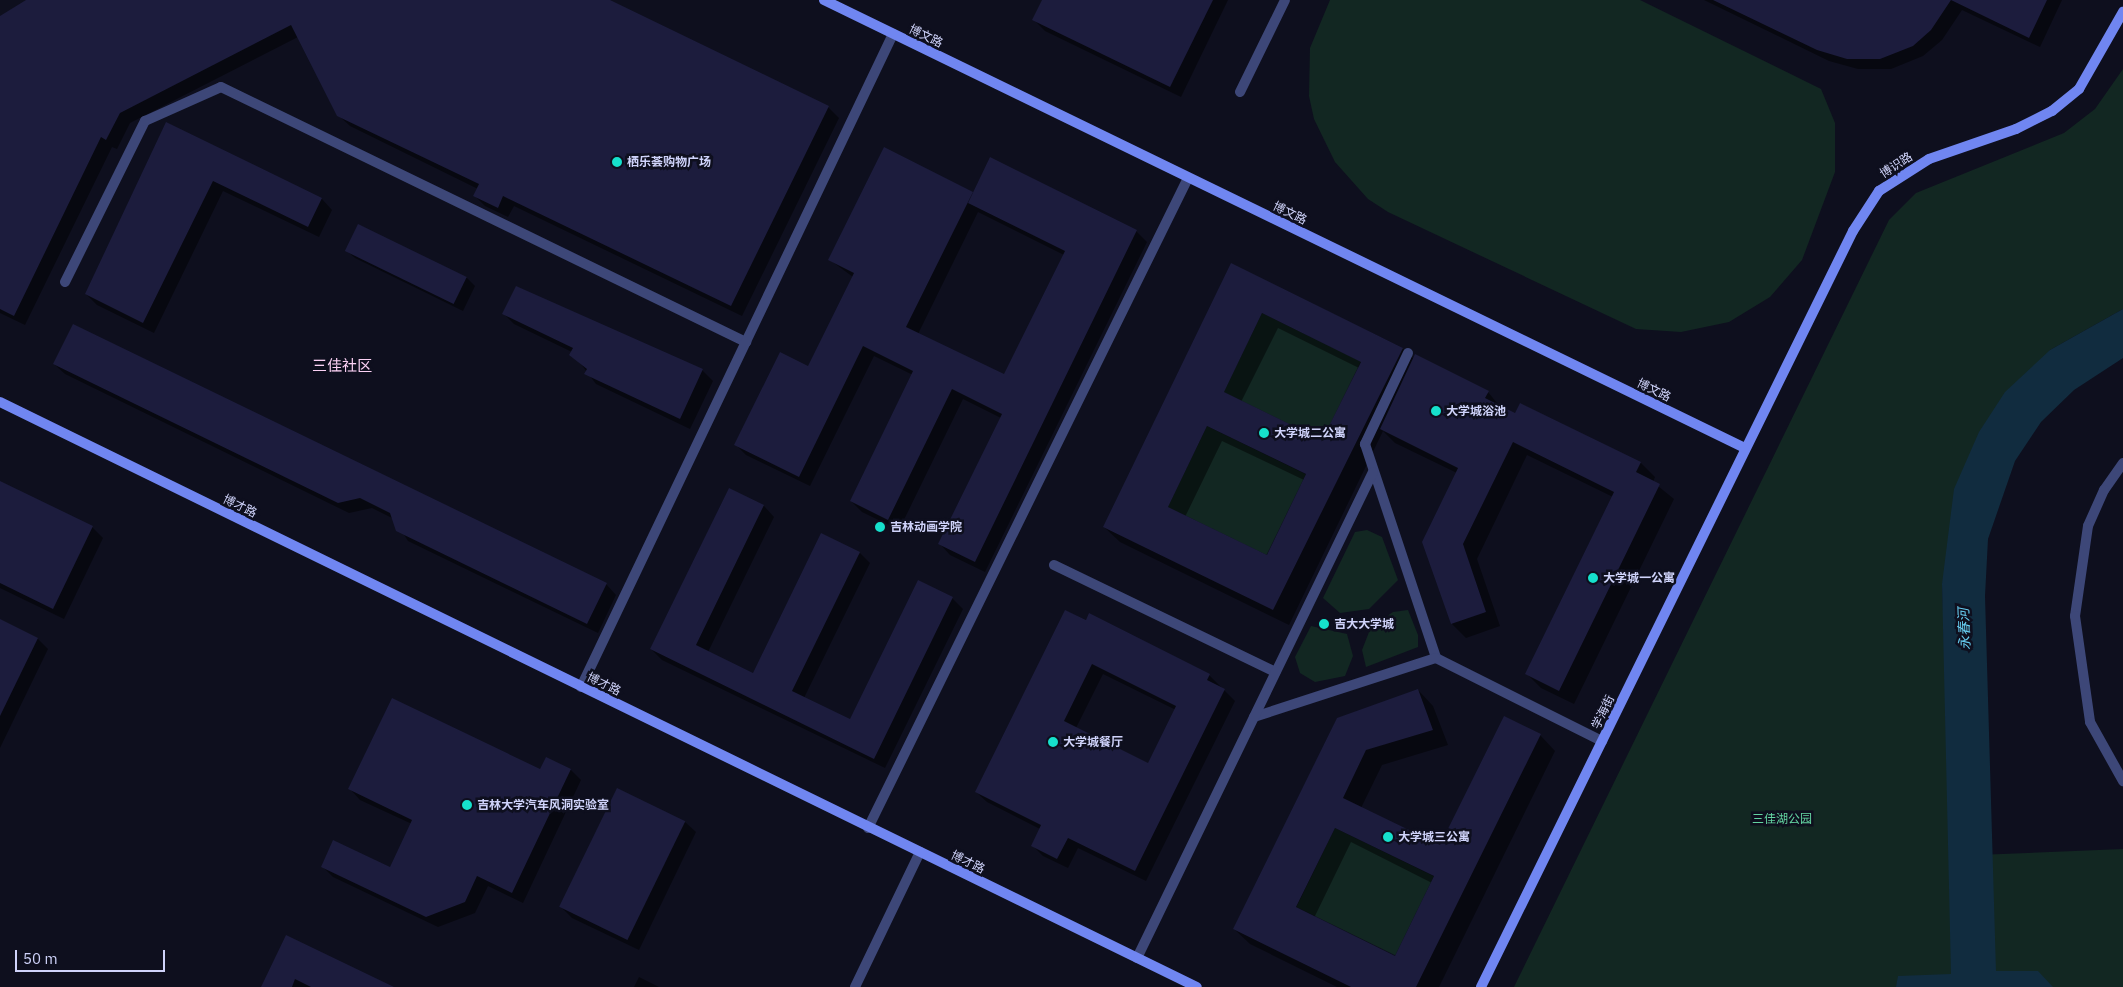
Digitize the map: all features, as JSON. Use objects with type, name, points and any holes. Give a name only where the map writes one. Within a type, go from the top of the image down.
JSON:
[{"type":"street","name":"博文路","points":[[824,0],[1745,448]]},
{"type":"street","points":[[1240,92],[1285,0]]},
{"type":"street","name":"博识路","points":[[1745,448],[1853,231],[1879,191],[1929,159],[2016,129],[2052,111],[2079,89],[2123,12]]},
{"type":"street","points":[[581,687],[893,34]]},
{"type":"street","points":[[65,282],[145,121],[221,87],[746,342]]},
{"type":"street","points":[[868,828],[1188,178]]},
{"type":"street","points":[[1408,353],[1365,444],[1436,658]]},
{"type":"street","name":"博才路","points":[[0,402],[868,828],[1197,987]]},
{"type":"street","name":"学海街","points":[[1481,987],[1745,448]]},
{"type":"street","points":[[2123,462],[2104,490],[2088,526],[2075,616],[2090,722],[2123,781]]},
{"type":"street","points":[[1137,958],[1373,472]]},
{"type":"street","points":[[1054,565],[1275,672]]},
{"type":"street","points":[[1254,717],[1436,658],[1602,741]]},
{"type":"street","points":[[855,987],[920,852]]},
{"type":"green space","points":[[1330,0],[1640,0],[1821,89],[1835,123],[1835,172],[1802,260],[1770,297],[1729,322],[1681,332],[1636,329],[1388,212],[1368,199],[1335,162],[1314,119],[1309,96],[1310,48]]},
{"type":"green space","name":"三佳湖公园","points":[[2123,69],[2123,309],[2050,350],[1942,584],[1952,856],[2123,849],[2123,987],[1514,987],[1889,220],[1916,193],[2064,133],[2095,109]]},
{"type":"green space","points":[[1262,313],[1361,361],[1322,440],[1223,392]]},
{"type":"green space","points":[[1207,426],[1306,474],[1266,555],[1168,507]]},
{"type":"green space","points":[[1367,530],[1382,537],[1398,580],[1369,609],[1340,613],[1323,598],[1355,532]]},
{"type":"green space","points":[[1408,610],[1418,635],[1418,647],[1366,667],[1362,650],[1371,627],[1393,612]]},
{"type":"green space","points":[[1311,626],[1347,634],[1353,656],[1345,676],[1315,682],[1300,673],[1295,657]]},
{"type":"green space","points":[[1335,828],[1434,876],[1395,955],[1296,907]]},
{"type":"water","name":"永春河","points":[[2123,309],[2123,358],[2074,390],[2041,422],[2015,461],[1988,539],[1985,596],[1996,971],[2038,971],[2053,987],[1896,987],[1898,976],[1951,974],[1942,584],[1954,489],[1979,432],[2005,392],[2050,350]]},
{"type":"building","name":"栖乐荟购物广场","points":[[26,0],[610,0],[829,106],[731,306],[503,196],[498,208],[473,196],[479,184],[337,116],[291,25],[120,113],[106,140],[101,137],[14,316],[0,309],[0,16]]},
{"type":"building","points":[[1042,0],[1213,0],[1170,87],[1032,20]]},
{"type":"building","points":[[1713,0],[1951,0],[1931,30],[1913,46],[1880,59],[1847,59],[1817,50]]},
{"type":"building","points":[[1951,0],[2047,0],[2029,38]]},
{"type":"building","points":[[166,122],[322,198],[308,227],[213,181],[143,323],[85,294]]},
{"type":"building","points":[[884,147],[973,192],[906,327],[1004,374],[1065,251],[968,203],[990,157],[1137,230],[975,562],[938,544],[1002,414],[952,389],[888,520],[850,501],[913,371],[863,346],[799,477],[734,445],[780,352],[808,366],[854,273],[828,260]]},
{"type":"building","points":[[358,224],[467,277],[454,304],[345,251]]},
{"type":"building","name":"大学城二公寓","points":[[1231,263],[1403,348],[1273,610],[1103,527]],"holes":[[[1262,313],[1361,362],[1322,440],[1224,392]],[[1207,426],[1306,474],[1267,555],[1168,507]]]},
{"type":"building","points":[[516,286],[703,369],[680,419],[584,374],[587,369],[569,355],[573,348],[502,314]]},
{"type":"building","points":[[73,324],[607,583],[587,624],[396,531],[390,513],[360,498],[338,503],[53,364]]},
{"type":"building","name":"大学城一公寓","points":[[1415,354],[1489,391],[1485,398],[1515,413],[1520,403],[1641,462],[1636,472],[1660,484],[1559,691],[1525,674],[1614,492],[1513,442],[1463,544],[1486,612],[1451,624],[1422,542],[1458,468],[1380,429]]},
{"type":"building","points":[[0,481],[93,526],[53,609],[0,583]]},
{"type":"building","points":[[729,488],[764,505],[696,645],[753,673],[821,533],[860,552],[792,691],[850,719],[918,580],[953,597],[874,759],[650,649]]},
{"type":"building","name":"大学城餐厅","points":[[1065,610],[1086,620],[1089,613],[1210,674],[1207,680],[1225,689],[1135,871],[1068,838],[1057,859],[1031,846],[1041,825],[975,792]],"holes":[[[1092,664],[1176,706],[1148,763],[1064,721]]]},
{"type":"building","points":[[0,619],[38,638],[0,716]]},
{"type":"building","name":"大学城三公寓","points":[[1418,689],[1433,730],[1366,750],[1343,798],[1440,845],[1504,716],[1541,734],[1416,987],[1351,987],[1233,929],[1337,718]],"holes":[[[1335,828],[1434,876],[1395,956],[1296,907]]]},
{"type":"building","name":"吉林大学汽车风洞实验室","points":[[392,698],[540,769],[546,757],[571,769],[512,893],[477,876],[465,902],[426,917],[321,867],[333,840],[390,867],[412,820],[348,789]]},
{"type":"building","points":[[617,788],[685,821],[627,940],[559,907]]},
{"type":"building","points":[[286,935],[394,987],[311,987],[295,979],[292,987],[261,987]]},
{"type":"place","name":"栖乐荟购物广场","points":[[617,162]]},
{"type":"place","name":"大学城浴池","points":[[1436,411]]},
{"type":"place","name":"大学城二公寓","points":[[1264,433]]},
{"type":"place","name":"吉林动画学院","points":[[880,527]]},
{"type":"place","name":"大学城一公寓","points":[[1593,578]]},
{"type":"place","name":"吉大大学城","points":[[1324,624]]},
{"type":"place","name":"大学城餐厅","points":[[1053,742]]},
{"type":"place","name":"吉林大学汽车风洞实验室","points":[[467,805]]},
{"type":"place","name":"大学城三公寓","points":[[1388,837]]},
{"type":"district","name":"三佳社区","points":[[342,366]]}]
